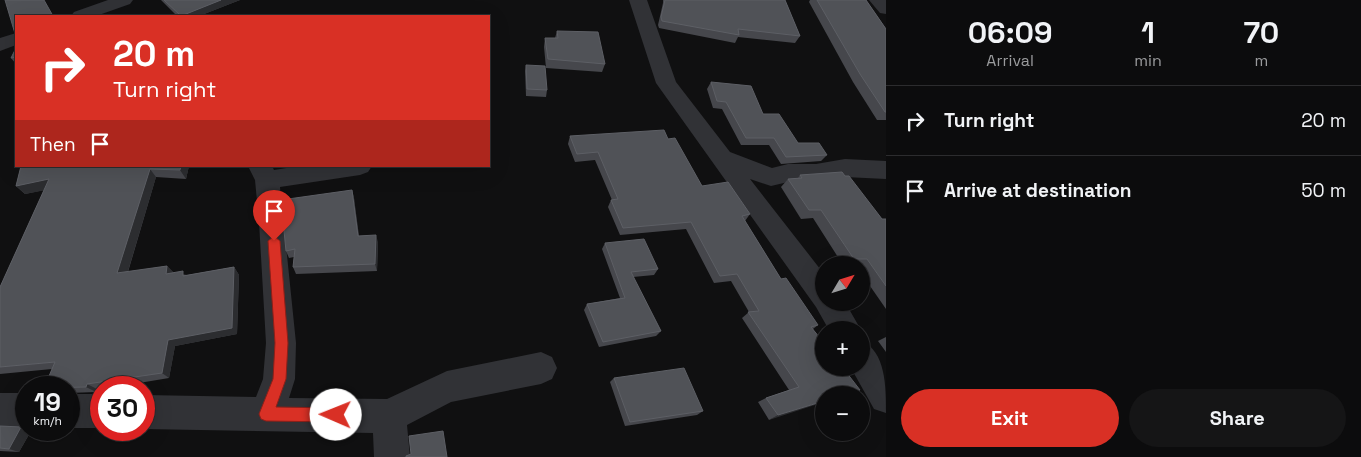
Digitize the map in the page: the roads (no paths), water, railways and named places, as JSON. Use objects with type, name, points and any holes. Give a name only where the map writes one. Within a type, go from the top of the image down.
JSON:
[{"type":"street","points":[[83,15],[124,0]]},
{"type":"street","points":[[638,0],[666,83],[815,285]]},
{"type":"street","points":[[878,0],[886,9]]},
{"type":"street","points":[[0,45],[15,39]]},
{"type":"street","points":[[722,158],[771,177],[788,173],[816,173],[844,168],[886,170]]},
{"type":"street","points":[[266,414],[280,379],[281,343],[278,280],[263,173],[346,167]]},
{"type":"street","points":[[155,412],[389,416],[447,387],[541,368]]},
{"type":"street","points":[[870,370],[886,397]]},
{"type":"street","points":[[0,410],[15,410]]},
{"type":"street","points":[[389,416],[392,457]]}]
